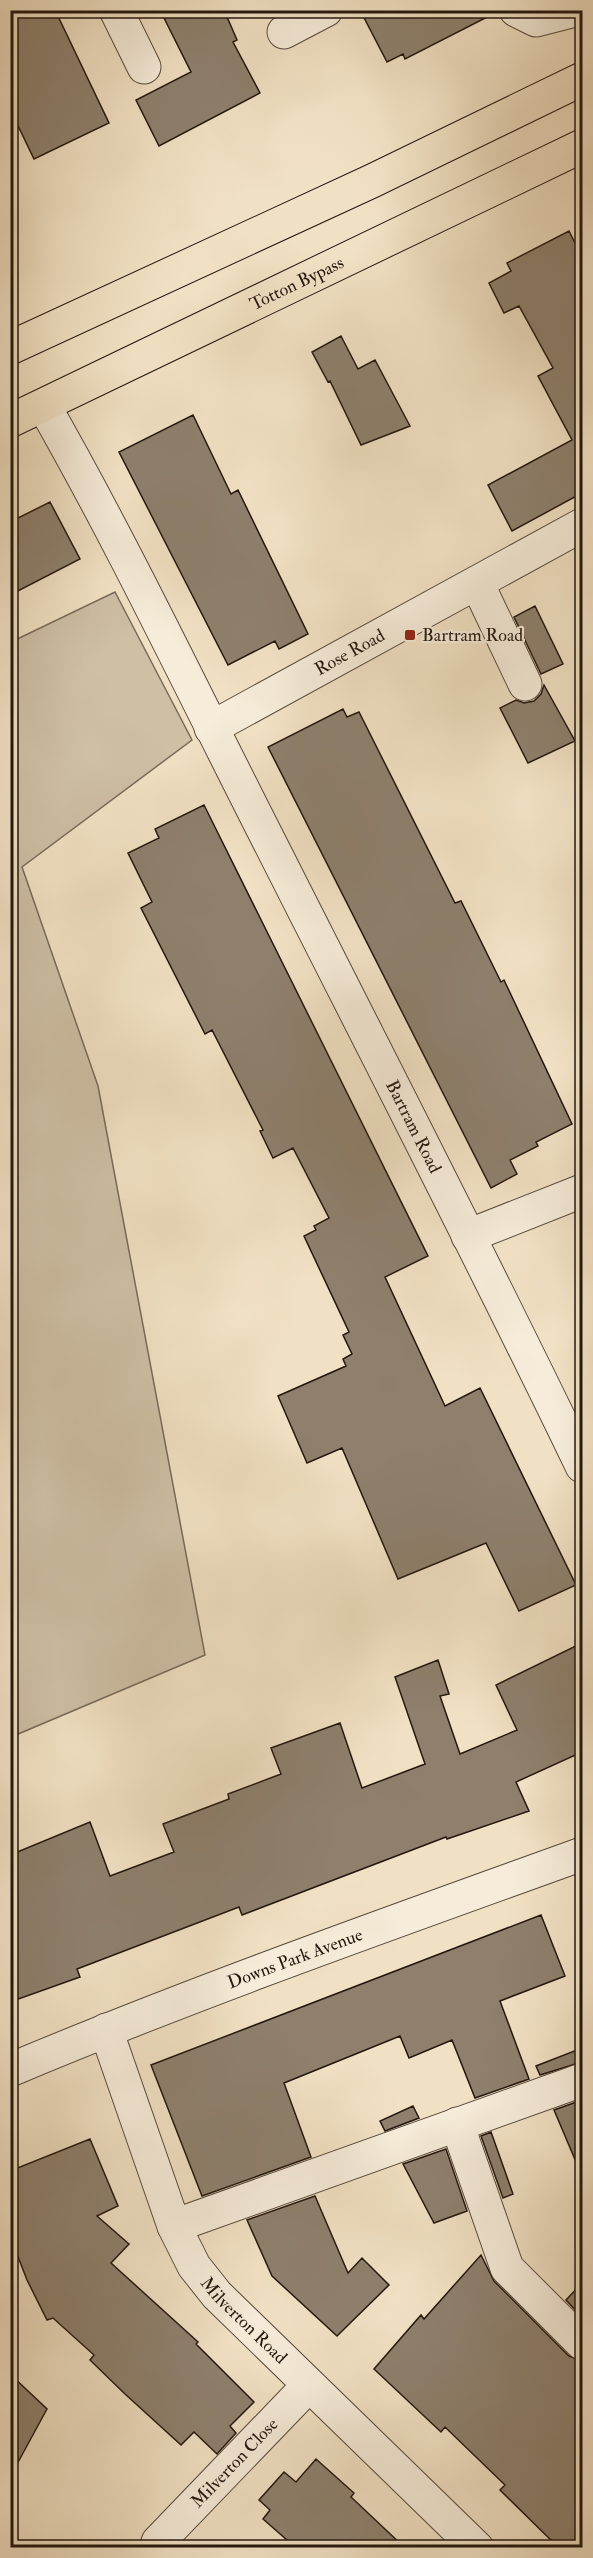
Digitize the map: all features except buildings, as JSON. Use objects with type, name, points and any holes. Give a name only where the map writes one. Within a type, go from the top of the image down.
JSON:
[{"type":"main road","points":[[13,342],[372,181],[582,79]]},
{"type":"main road","name":"Totton Bypass","points":[[10,421],[582,146]]},
{"type":"street","points":[[116,10],[144,67]]},
{"type":"street","points":[[284,32],[326,10]]},
{"type":"street","points":[[516,10],[536,20],[575,10]]},
{"type":"street","name":"Bartram Road","points":[[44,406],[73,457],[211,728],[582,1466]]},
{"type":"street","name":"Rose Road","points":[[211,728],[582,525]]},
{"type":"street","points":[[477,583],[525,684]]},
{"type":"street","points":[[468,1236],[582,1191]]},
{"type":"street","name":"Downs Park Avenue","points":[[10,2070],[106,2030],[285,1961],[581,1858]]},
{"type":"street","name":"Milverton Road","points":[[106,2030],[174,2226],[194,2266],[217,2295],[477,2547]]},
{"type":"street","points":[[174,2226],[582,2080]]},
{"type":"street","points":[[457,2124],[507,2268],[582,2343]]},
{"type":"street","name":"Milverton Close","points":[[158,2542],[309,2385]]},
{"type":"shaded area","points":[[115,592],[192,740],[22,867],[98,1086],[205,1655],[11,1737],[11,642]]},
{"type":"place","name":"Bartram Road","points":[[410,635]]}]
